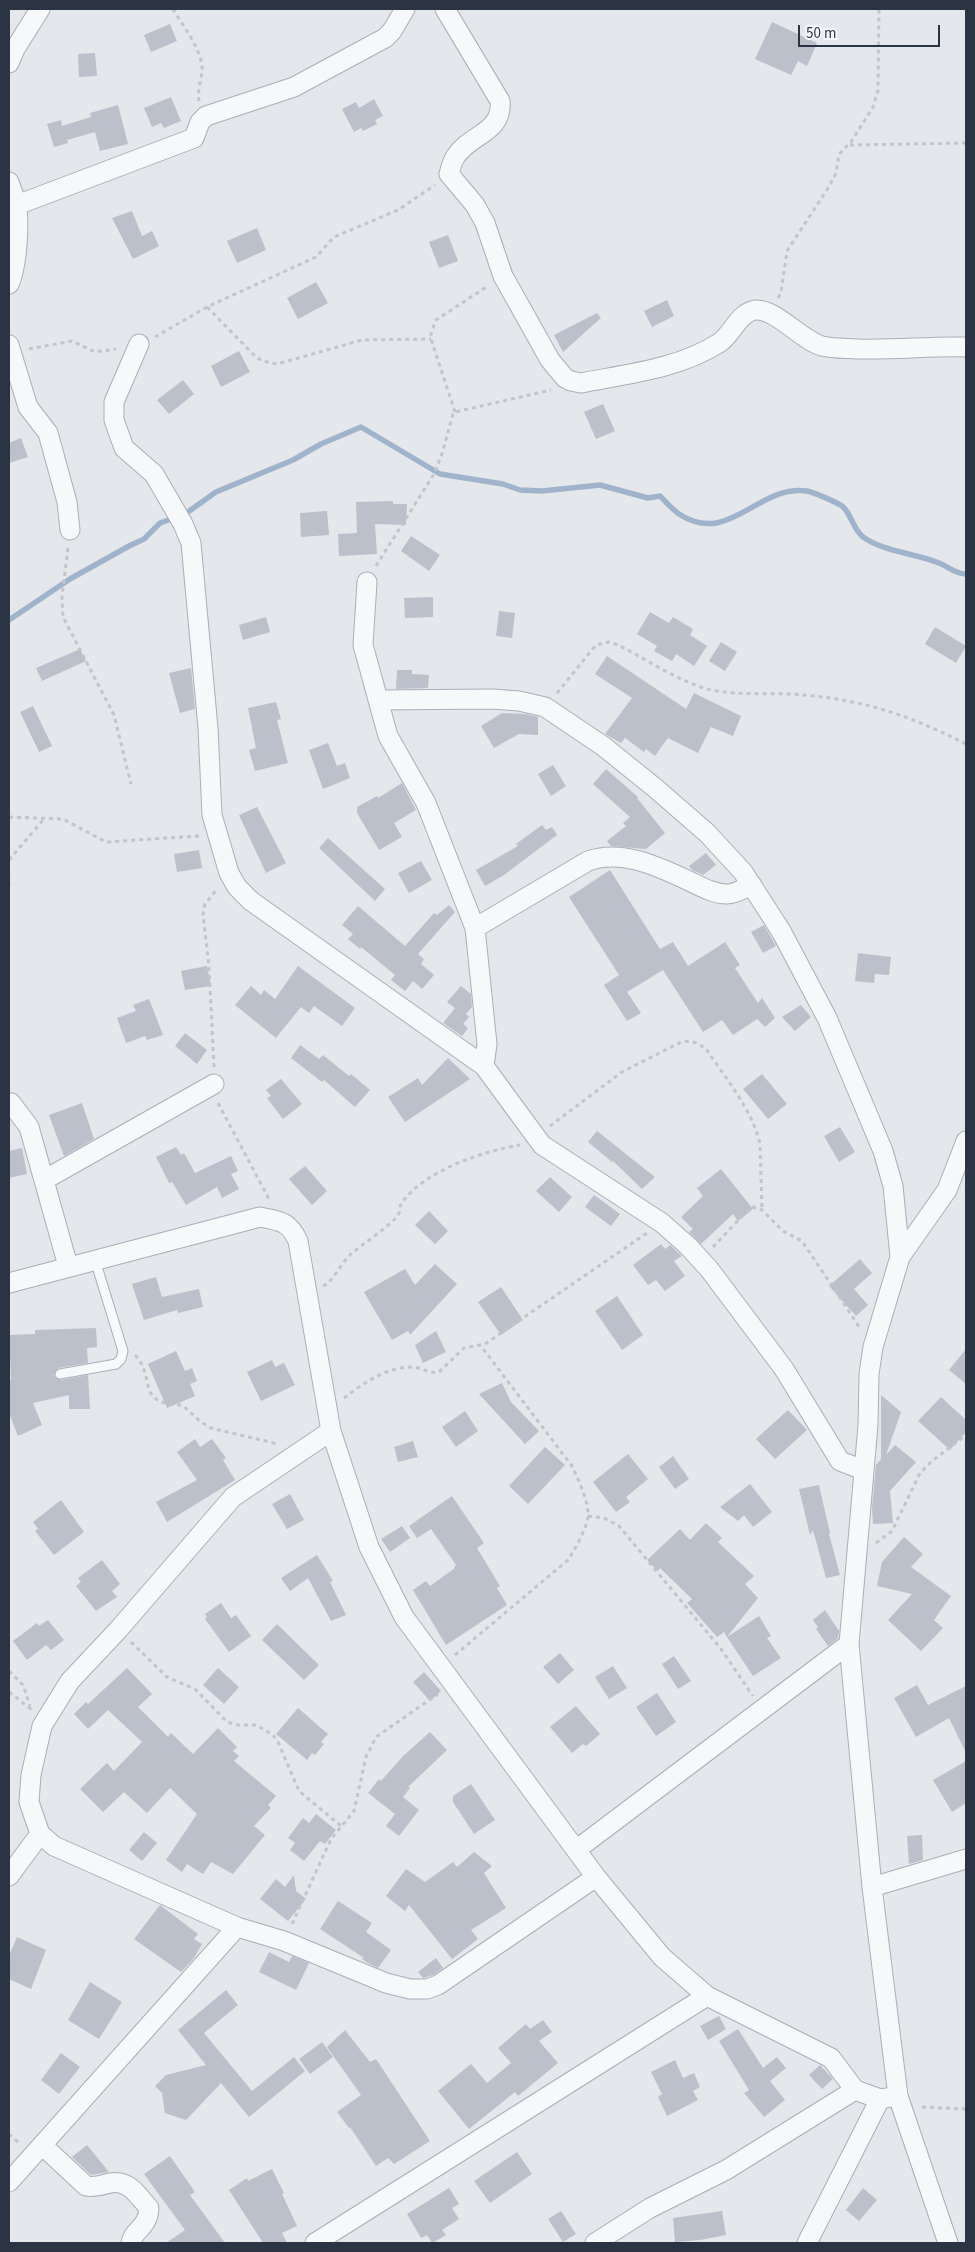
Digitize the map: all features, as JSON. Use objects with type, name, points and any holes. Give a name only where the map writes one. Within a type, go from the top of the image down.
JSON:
[{"type":"street","points":[[9,63],[15,49],[40,9]]},
{"type":"street","points":[[13,206],[194,138],[202,119],[214,113],[294,88],[385,38],[392,31],[405,9]]},
{"type":"street","points":[[445,9],[500,101],[501,112],[496,122],[456,155],[449,174],[475,205],[485,224],[503,276],[550,360],[565,378],[571,382],[581,383],[660,367],[697,355],[720,342],[747,314],[755,310],[767,312],[807,340],[828,347],[880,349],[966,347]]},
{"type":"street","points":[[9,182],[13,206],[16,259],[14,275],[9,284]]},
{"type":"street","points":[[139,344],[114,402],[114,420],[124,448],[154,474],[183,524],[191,543],[208,728],[212,815],[229,874],[251,901],[484,1066],[537,1139],[662,1223],[688,1246],[701,1260],[784,1369],[840,1461],[863,1470]]},
{"type":"street","points":[[16,347],[28,407],[48,433],[67,502],[70,530]]},
{"type":"street","points":[[367,582],[363,645],[388,736],[426,803],[475,928],[487,1044],[484,1066]]},
{"type":"street","points":[[379,700],[492,698],[519,701],[545,707],[603,746],[654,787],[707,833],[744,872],[781,931],[827,1018],[883,1151],[893,1186],[900,1257]]},
{"type":"street","points":[[475,928],[588,861],[597,858],[614,857],[655,864],[706,890],[716,892],[734,893],[752,885]]},
{"type":"street","points":[[44,1180],[214,1084]]},
{"type":"street","points":[[11,1103],[29,1127],[68,1266]]},
{"type":"street","points":[[948,2243],[893,2101],[849,1644],[868,1425],[869,1374],[873,1347],[900,1257],[947,1190],[966,1141]]},
{"type":"street","points":[[947,1190],[966,1188]]},
{"type":"street","points":[[9,1283],[68,1266],[260,1218],[281,1221],[293,1229],[298,1241],[332,1431],[369,1547],[404,1617],[596,1877],[662,1957],[707,1996],[831,2058],[855,2090],[893,2101]]},
{"type":"street","points":[[332,1431],[233,1496],[118,1630],[70,1681],[42,1726],[31,1775],[29,1802],[40,1834],[54,1846],[237,1928],[284,1941],[386,1983],[410,1989],[427,1989],[438,1985],[596,1877]]},
{"type":"street","points":[[576,1850],[849,1644]]},
{"type":"street","points":[[9,1876],[40,1834]]},
{"type":"street","points":[[872,1887],[966,1859]]},
{"type":"street","points":[[9,2182],[237,1928]]},
{"type":"street","points":[[315,2243],[707,1996]]},
{"type":"street","points":[[595,2243],[650,2208],[726,2170],[855,2090]]},
{"type":"street","points":[[807,2243],[893,2101]]},
{"type":"street","points":[[42,2145],[86,2186],[95,2187],[116,2182],[130,2186],[149,2208],[145,2224],[131,2238],[130,2243]]},
{"type":"lane","points":[[60,1374],[116,1364],[121,1359],[123,1351],[95,1260]]},
{"type":"path","points":[[174,9],[201,62],[202,72],[198,92],[202,119]]},
{"type":"path","points":[[767,312],[781,292],[787,252],[830,185],[841,151],[849,145],[872,107],[878,90],[879,9]]},
{"type":"path","points":[[849,145],[966,143]]},
{"type":"path","points":[[16,347],[30,349],[72,341],[98,352],[139,344],[207,307],[316,258],[334,237],[410,204],[449,174]]},
{"type":"path","points":[[455,412],[431,339],[431,333],[436,320],[503,276]]},
{"type":"path","points":[[207,307],[255,356],[277,364],[362,340],[431,339]]},
{"type":"path","points":[[367,582],[434,474],[442,454],[450,420],[455,412],[552,390]]},
{"type":"path","points":[[70,530],[62,596],[63,617],[114,715],[131,784]]},
{"type":"path","points":[[545,707],[596,645],[610,642],[696,686],[723,692],[803,695],[870,704],[898,713],[966,744]]},
{"type":"path","points":[[9,818],[63,819],[106,842],[217,834]]},
{"type":"path","points":[[9,860],[44,819]]},
{"type":"path","points":[[229,874],[206,904],[203,914],[208,967],[214,1084],[221,1110],[281,1221]]},
{"type":"path","points":[[9,876],[9,886]]},
{"type":"path","points":[[307,1294],[329,1283],[342,1262],[398,1215],[402,1202],[427,1180],[442,1170],[493,1150],[537,1139],[622,1072],[681,1042],[698,1043],[706,1049],[751,1118],[758,1134],[762,1210]]},
{"type":"path","points":[[701,1260],[749,1209],[754,1207],[762,1210],[783,1231],[802,1241],[873,1347]]},
{"type":"path","points":[[328,1410],[375,1376],[409,1367],[436,1373],[441,1371],[464,1348],[481,1346],[662,1223]]},
{"type":"path","points":[[441,1666],[568,1560],[574,1552],[588,1516],[581,1484],[572,1466],[481,1346]]},
{"type":"path","points":[[123,1351],[135,1354],[152,1396],[165,1405],[182,1405],[201,1422],[211,1428],[302,1450]]},
{"type":"path","points":[[856,1555],[888,1536],[896,1524],[920,1474],[932,1460],[966,1435]]},
{"type":"path","points":[[588,1516],[604,1518],[619,1526],[721,1649],[762,1710]]},
{"type":"path","points":[[118,1630],[167,1677],[195,1689],[226,1721],[236,1725],[256,1725],[272,1736],[278,1742],[298,1791],[341,1826]]},
{"type":"path","points":[[9,1671],[23,1685],[31,1709],[42,1726]]},
{"type":"path","points":[[284,1941],[331,1839],[354,1811],[366,1757],[376,1738],[453,1683]]},
{"type":"path","points":[[9,1692],[31,1709]]},
{"type":"path","points":[[893,2101],[966,2109]]},
{"type":"building","points":[[772,22],[817,43],[807,66],[798,61],[791,75],[755,59]]},
{"type":"building","points":[[170,24],[177,41],[151,52],[144,35]]},
{"type":"building","points":[[95,53],[97,76],[79,77],[78,54]]},
{"type":"building","points":[[171,97],[181,121],[164,128],[161,123],[152,127],[144,108]]},
{"type":"building","points":[[374,99],[383,116],[375,120],[377,124],[363,131],[361,128],[354,132],[342,109],[356,102],[359,108]]},
{"type":"building","points":[[118,105],[128,144],[100,151],[95,132],[67,140],[68,143],[54,147],[47,124],[61,120],[62,126],[91,117],[90,113]]},
{"type":"building","points":[[132,211],[142,236],[152,231],[159,246],[133,259],[112,218]]},
{"type":"building","points":[[257,228],[266,250],[237,263],[227,241]]},
{"type":"building","points":[[448,235],[458,261],[439,268],[429,242]]},
{"type":"building","points":[[316,282],[328,303],[298,319],[287,298]]},
{"type":"building","points":[[667,300],[674,316],[652,327],[644,311]]},
{"type":"building","points":[[597,313],[601,318],[563,352],[554,335]]},
{"type":"building","points":[[239,351],[250,372],[221,387],[211,366]]},
{"type":"building","points":[[183,380],[194,394],[169,414],[157,400]]},
{"type":"building","points":[[603,404],[615,431],[596,439],[584,412]]},
{"type":"building","points":[[21,438],[28,457],[9,463],[9,443]]},
{"type":"building","points":[[393,501],[393,504],[407,504],[406,525],[375,524],[377,554],[339,556],[338,534],[357,533],[356,502]]},
{"type":"building","points":[[327,511],[329,535],[301,537],[300,513]]},
{"type":"building","points":[[411,536],[440,555],[429,571],[401,551]]},
{"type":"building","points":[[433,597],[433,617],[405,618],[404,598]]},
{"type":"building","points":[[499,611],[515,613],[512,638],[496,636]]},
{"type":"building","points":[[650,612],[669,623],[673,617],[693,629],[690,635],[707,646],[694,666],[676,654],[672,661],[654,651],[657,646],[637,634]]},
{"type":"building","points":[[266,617],[270,632],[243,640],[239,625]]},
{"type":"building","points":[[935,627],[966,646],[956,663],[925,644]]},
{"type":"building","points":[[721,642],[737,652],[725,671],[709,661]]},
{"type":"building","points":[[80,649],[86,661],[42,681],[36,668]]},
{"type":"building","points":[[607,656],[686,709],[694,693],[741,716],[733,736],[711,727],[698,753],[668,738],[655,756],[646,749],[644,752],[625,738],[621,743],[605,734],[632,698],[595,674]]},
{"type":"building","points":[[191,668],[195,709],[180,713],[169,673]]},
{"type":"building","points":[[397,670],[412,670],[412,674],[429,675],[428,688],[396,689]]},
{"type":"building","points":[[276,702],[281,719],[277,720],[288,763],[255,771],[249,750],[256,748],[248,708]]},
{"type":"building","points":[[33,706],[52,746],[39,752],[20,712]]},
{"type":"building","points":[[502,713],[525,714],[538,717],[538,735],[519,734],[494,748],[481,726]]},
{"type":"building","points":[[328,743],[337,766],[345,763],[350,778],[323,789],[309,750]]},
{"type":"building","points":[[553,765],[566,786],[551,796],[538,774]]},
{"type":"building","points":[[606,769],[638,797],[665,833],[646,849],[611,846],[607,841],[626,826],[623,823],[630,817],[593,784]]},
{"type":"building","points":[[402,783],[416,810],[394,823],[402,837],[379,850],[357,813],[357,807],[377,796],[378,798]]},
{"type":"building","points":[[257,807],[286,863],[266,873],[239,815]]},
{"type":"building","points":[[542,825],[546,830],[552,827],[557,835],[504,875],[485,886],[476,870],[518,846],[516,844]]},
{"type":"building","points":[[328,838],[385,889],[375,901],[319,848]]},
{"type":"building","points":[[199,850],[202,868],[177,872],[174,854]]},
{"type":"building","points":[[706,853],[716,865],[703,875],[692,870],[689,866]]},
{"type":"building","points":[[421,861],[432,880],[409,893],[398,873]]},
{"type":"building","points":[[610,870],[660,949],[673,942],[688,966],[725,942],[740,965],[735,968],[758,1003],[762,998],[775,1018],[765,1027],[757,1019],[733,1035],[722,1020],[703,1032],[663,970],[627,992],[641,1013],[627,1021],[604,985],[619,975],[569,897]]},
{"type":"building","points":[[449,905],[455,912],[418,954],[424,959],[421,964],[434,975],[422,989],[413,981],[405,991],[391,980],[395,975],[361,947],[360,949],[348,939],[353,934],[342,925],[358,906],[405,946],[434,913],[437,915]]},
{"type":"building","points":[[764,925],[776,946],[763,953],[751,932]]},
{"type":"building","points":[[858,953],[891,957],[889,975],[875,974],[874,983],[855,981]]},
{"type":"building","points":[[207,966],[211,986],[185,990],[181,971]]},
{"type":"building","points":[[298,966],[355,1008],[342,1026],[314,1006],[309,1013],[301,1007],[276,1038],[235,1005],[251,986],[261,995],[264,990],[275,999]]},
{"type":"building","points":[[461,986],[471,994],[472,1007],[466,1014],[469,1017],[463,1024],[468,1028],[462,1036],[443,1023],[455,1008],[447,1002]]},
{"type":"building","points":[[149,999],[163,1035],[147,1040],[145,1036],[126,1043],[117,1018],[136,1011],[133,1005]]},
{"type":"building","points":[[801,1005],[811,1017],[795,1031],[782,1017]]},
{"type":"building","points":[[185,1033],[207,1050],[197,1064],[175,1046]]},
{"type":"building","points":[[300,1045],[319,1059],[323,1055],[370,1090],[355,1107],[324,1080],[322,1082],[291,1058]]},
{"type":"building","points":[[448,1058],[470,1079],[405,1122],[388,1097],[418,1078],[422,1085]]},
{"type":"building","points":[[762,1074],[787,1104],[768,1119],[743,1089]]},
{"type":"building","points":[[281,1079],[302,1104],[283,1119],[267,1098],[271,1096],[266,1090]]},
{"type":"building","points":[[82,1103],[94,1139],[64,1156],[49,1115]]},
{"type":"building","points":[[840,1127],[855,1152],[839,1162],[824,1136]]},
{"type":"building","points":[[597,1131],[655,1177],[642,1189],[613,1161],[588,1142]]},
{"type":"building","points":[[176,1147],[181,1155],[184,1153],[195,1173],[231,1156],[238,1171],[231,1174],[239,1189],[222,1198],[217,1187],[186,1205],[172,1182],[169,1183],[156,1157]]},
{"type":"building","points":[[22,1148],[27,1174],[9,1178],[9,1151]]},
{"type":"building","points":[[305,1166],[327,1191],[312,1205],[289,1179]]},
{"type":"building","points":[[721,1169],[753,1209],[738,1221],[733,1214],[701,1244],[689,1232],[693,1229],[681,1217],[703,1196],[697,1188]]},
{"type":"building","points":[[550,1177],[572,1197],[559,1212],[536,1191]]},
{"type":"building","points":[[594,1195],[620,1214],[611,1226],[585,1207]]},
{"type":"building","points":[[429,1211],[448,1231],[435,1244],[415,1225]]},
{"type":"building","points":[[661,1244],[665,1249],[670,1245],[682,1256],[674,1261],[685,1276],[665,1291],[656,1280],[648,1285],[633,1265]]},
{"type":"building","points":[[860,1259],[872,1273],[854,1289],[868,1305],[856,1316],[829,1286]]},
{"type":"building","points":[[435,1264],[457,1284],[410,1335],[408,1331],[392,1340],[364,1292],[405,1269],[415,1285]]},
{"type":"building","points":[[156,1277],[162,1297],[199,1289],[203,1307],[178,1313],[177,1310],[144,1320],[132,1284]]},
{"type":"building","points":[[501,1287],[523,1320],[501,1335],[478,1302]]},
{"type":"building","points":[[617,1296],[643,1335],[622,1350],[595,1311]]},
{"type":"building","points":[[96,1328],[97,1347],[87,1348],[88,1363],[58,1368],[54,1375],[61,1380],[88,1375],[90,1409],[69,1409],[69,1395],[33,1403],[42,1425],[18,1436],[9,1413],[9,1380],[11,1380],[9,1335],[35,1334],[35,1330]]},
{"type":"building","points":[[436,1331],[446,1352],[423,1363],[415,1345]]},
{"type":"building","points":[[966,1349],[966,1384],[949,1370]]},
{"type":"building","points":[[176,1351],[185,1371],[192,1368],[197,1381],[190,1384],[195,1396],[167,1408],[148,1364]]},
{"type":"building","points":[[272,1360],[275,1367],[284,1363],[295,1385],[261,1401],[247,1372]]},
{"type":"building","points":[[502,1383],[511,1402],[539,1431],[525,1444],[479,1394]]},
{"type":"building","points":[[881,1395],[901,1412],[886,1455],[895,1445],[916,1462],[890,1491],[893,1523],[873,1524],[872,1507],[876,1465],[881,1459]]},
{"type":"building","points":[[941,1397],[966,1420],[966,1432],[950,1450],[918,1421]]},
{"type":"building","points":[[788,1410],[807,1430],[775,1459],[756,1439]]},
{"type":"building","points":[[465,1411],[478,1431],[456,1447],[442,1427]]},
{"type":"building","points":[[195,1439],[200,1447],[212,1439],[226,1458],[223,1460],[235,1480],[167,1522],[156,1502],[197,1480],[177,1452]]},
{"type":"building","points":[[413,1441],[418,1457],[398,1462],[394,1447]]},
{"type":"building","points":[[545,1447],[565,1465],[528,1504],[509,1486]]},
{"type":"building","points":[[628,1454],[648,1479],[626,1497],[630,1502],[616,1512],[593,1482]]},
{"type":"building","points":[[673,1456],[689,1479],[675,1489],[659,1467]]},
{"type":"building","points":[[750,1484],[772,1512],[753,1527],[744,1515],[738,1521],[720,1507]]},
{"type":"building","points":[[819,1485],[840,1575],[826,1578],[813,1530],[810,1535],[799,1489]]},
{"type":"building","points":[[290,1494],[304,1520],[287,1529],[272,1504]]},
{"type":"building","points":[[452,1496],[484,1543],[477,1548],[500,1586],[497,1588],[507,1605],[446,1645],[413,1590],[426,1581],[430,1586],[455,1568],[456,1565],[431,1529],[417,1538],[409,1526]]},
{"type":"building","points":[[61,1500],[84,1532],[54,1555],[35,1531],[38,1529],[33,1522]]},
{"type":"building","points":[[706,1523],[722,1538],[718,1542],[754,1576],[745,1584],[758,1598],[727,1637],[724,1632],[717,1637],[687,1603],[692,1599],[660,1568],[658,1571],[647,1560],[680,1529],[690,1540]]},
{"type":"building","points":[[402,1526],[410,1538],[390,1552],[381,1539]]},
{"type":"building","points":[[904,1537],[923,1554],[911,1567],[951,1596],[934,1620],[943,1628],[921,1651],[888,1620],[912,1594],[877,1586],[882,1562]]},
{"type":"building","points":[[317,1555],[333,1581],[330,1582],[346,1615],[331,1621],[308,1578],[290,1591],[281,1578]]},
{"type":"building","points":[[102,1560],[120,1584],[112,1591],[117,1597],[96,1611],[76,1586],[81,1582],[78,1578]]},
{"type":"building","points":[[221,1603],[231,1618],[236,1615],[251,1636],[229,1652],[205,1619],[207,1617],[205,1614]]},
{"type":"building","points":[[825,1610],[839,1631],[838,1638],[828,1646],[816,1629],[818,1627],[813,1620]]},
{"type":"building","points":[[759,1616],[771,1636],[767,1638],[781,1658],[753,1676],[727,1637]]},
{"type":"building","points":[[48,1620],[64,1640],[51,1650],[46,1645],[27,1660],[13,1641],[37,1623],[39,1626]]},
{"type":"building","points":[[277,1624],[319,1665],[304,1680],[262,1640]]},
{"type":"building","points":[[560,1653],[574,1670],[558,1684],[543,1667]]},
{"type":"building","points":[[674,1656],[691,1681],[678,1689],[662,1664]]},
{"type":"building","points":[[613,1666],[627,1688],[609,1699],[595,1677]]},
{"type":"building","points":[[127,1668],[152,1694],[138,1707],[168,1737],[171,1733],[193,1754],[218,1728],[237,1747],[233,1751],[239,1756],[234,1761],[276,1796],[268,1805],[271,1808],[254,1826],[265,1835],[233,1874],[211,1862],[203,1874],[187,1864],[182,1872],[166,1860],[197,1814],[170,1788],[147,1813],[124,1792],[103,1812],[80,1789],[107,1763],[114,1771],[142,1742],[108,1710],[88,1729],[74,1714],[86,1702],[88,1704]]},
{"type":"building","points":[[218,1668],[239,1687],[224,1704],[203,1685]]},
{"type":"building","points":[[424,1672],[441,1691],[430,1701],[413,1682]]},
{"type":"building","points":[[917,1685],[928,1705],[966,1686],[966,1753],[949,1718],[916,1737],[894,1698]]},
{"type":"building","points":[[657,1693],[676,1722],[656,1736],[636,1707]]},
{"type":"building","points":[[576,1706],[600,1734],[586,1746],[583,1744],[572,1753],[550,1727]]},
{"type":"building","points":[[298,1708],[328,1734],[321,1742],[324,1744],[315,1755],[312,1753],[307,1760],[276,1734]]},
{"type":"building","points":[[430,1732],[447,1750],[408,1787],[410,1788],[403,1797],[419,1810],[399,1836],[386,1826],[395,1814],[368,1793],[379,1779],[381,1781],[403,1756]]},
{"type":"building","points":[[966,1761],[966,1803],[952,1812],[933,1780]]},
{"type":"building","points":[[471,1784],[495,1820],[474,1834],[453,1802],[453,1796]]},
{"type":"building","points":[[316,1814],[336,1830],[325,1844],[320,1841],[304,1861],[290,1850],[295,1843],[288,1838],[303,1818],[309,1823]]},
{"type":"building","points":[[144,1832],[157,1843],[142,1861],[129,1850]]},
{"type":"building","points":[[922,1835],[923,1860],[909,1864],[907,1836]]},
{"type":"building","points":[[474,1852],[492,1866],[484,1873],[506,1908],[471,1930],[478,1939],[452,1959],[409,1905],[405,1911],[386,1896],[406,1869],[425,1882],[453,1862],[457,1867]]},
{"type":"building","points":[[294,1875],[296,1891],[306,1899],[288,1921],[260,1899],[276,1879],[285,1887]]},
{"type":"building","points":[[338,1901],[372,1923],[366,1932],[391,1950],[378,1968],[320,1929]]},
{"type":"building","points":[[160,1905],[198,1934],[194,1939],[202,1944],[194,1958],[181,1972],[134,1939]]},
{"type":"building","points":[[17,1937],[46,1950],[31,1989],[9,1979],[9,1956]]},
{"type":"building","points":[[269,1952],[289,1962],[292,1956],[309,1963],[296,1990],[259,1972]]},
{"type":"building","points":[[436,1958],[443,1968],[433,1975],[423,1978],[418,1972]]},
{"type":"building","points":[[90,1982],[122,2002],[99,2039],[68,2020]]},
{"type":"building","points":[[226,1990],[238,2005],[204,2033],[252,2091],[294,2057],[305,2071],[249,2117],[221,2083],[186,2120],[165,2113],[162,2093],[155,2086],[166,2075],[206,2065],[178,2030]]},
{"type":"building","points":[[719,2016],[726,2029],[708,2040],[700,2026]]},
{"type":"building","points":[[543,2020],[552,2032],[539,2041],[558,2063],[518,2096],[515,2092],[469,2129],[438,2091],[471,2064],[487,2083],[511,2063],[498,2048],[526,2024],[530,2029]]},
{"type":"building","points":[[738,2029],[763,2068],[777,2057],[786,2068],[770,2081],[785,2100],[764,2117],[744,2093],[749,2090],[719,2041]]},
{"type":"building","points":[[345,2030],[370,2062],[376,2059],[430,2141],[394,2164],[388,2158],[376,2166],[350,2127],[337,2112],[361,2095],[327,2047]]},
{"type":"building","points":[[322,2042],[333,2057],[310,2074],[299,2059]]},
{"type":"building","points":[[61,2053],[80,2067],[59,2094],[41,2080]]},
{"type":"building","points":[[675,2060],[683,2078],[694,2073],[700,2087],[693,2091],[698,2100],[667,2116],[658,2097],[662,2094],[651,2072]]},
{"type":"building","points":[[820,2065],[833,2079],[822,2089],[809,2075]]},
{"type":"building","points":[[87,2145],[109,2172],[91,2175],[72,2157]]},
{"type":"building","points":[[517,2152],[532,2174],[490,2203],[474,2181]]},
{"type":"building","points":[[170,2156],[195,2192],[190,2195],[225,2243],[166,2243],[185,2230],[144,2174]]},
{"type":"building","points":[[272,2169],[297,2226],[282,2233],[287,2243],[263,2243],[229,2190],[247,2178],[248,2181]]},
{"type":"building","points":[[449,2188],[459,2204],[452,2208],[459,2219],[442,2230],[446,2235],[432,2243],[427,2235],[421,2238],[407,2214]]},
{"type":"building","points":[[863,2188],[877,2200],[859,2221],[846,2210]]},
{"type":"building","points":[[561,2211],[576,2234],[563,2242],[548,2219]]},
{"type":"building","points":[[722,2211],[726,2235],[675,2242],[673,2218]]},
{"type":"waterway","points":[[9,620],[70,579],[144,539],[160,523],[185,514],[216,492],[293,460],[321,444],[361,427],[440,474],[503,484],[520,490],[542,491],[600,485],[648,498],[660,496],[679,514],[697,522],[713,523],[729,519],[773,496],[789,491],[807,491],[842,506],[860,534],[871,542],[930,560],[955,572],[966,574]]}]
